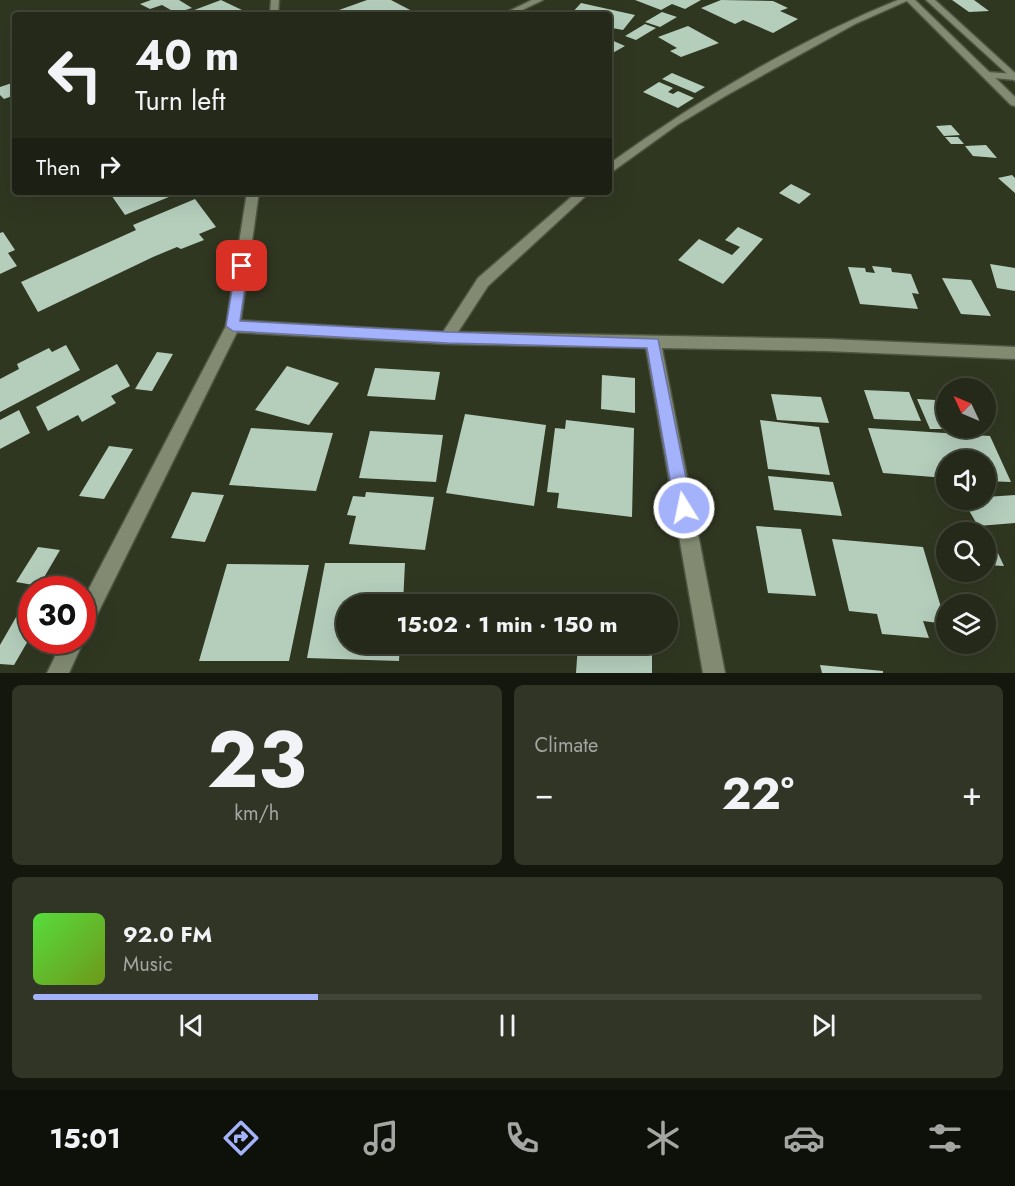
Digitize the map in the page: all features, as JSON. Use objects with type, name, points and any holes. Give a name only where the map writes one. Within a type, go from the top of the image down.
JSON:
[{"type":"street","points":[[512,12],[538,0]]},
{"type":"street","points":[[612,168],[673,123],[723,93],[852,22],[905,0]]},
{"type":"street","points":[[910,0],[1015,103]]},
{"type":"street","points":[[930,0],[1015,77]]},
{"type":"street","points":[[987,75],[1015,77]]},
{"type":"street","points":[[96,596],[233,326],[253,195]]},
{"type":"street","points":[[447,338],[483,282],[581,195]]},
{"type":"street","points":[[233,326],[447,338],[827,345],[1015,353]]},
{"type":"street","points":[[653,343],[714,673]]},
{"type":"street","points":[[58,673],[67,654]]},
{"type":"building","points":[[151,0],[179,0],[192,8],[174,12],[162,5],[150,9],[140,4]]},
{"type":"building","points":[[221,0],[242,10],[237,12],[189,12]]},
{"type":"building","points":[[367,0],[391,0],[414,12],[342,12],[339,10]]},
{"type":"building","points":[[635,0],[701,0],[685,9],[672,4],[661,10]]},
{"type":"building","points":[[721,0],[773,1],[788,8],[780,11],[798,19],[773,33],[743,20],[735,24],[701,8]]},
{"type":"building","points":[[952,0],[974,0],[989,11],[969,12]]},
{"type":"building","points":[[581,3],[635,15],[623,30],[612,28],[612,12],[573,12]]},
{"type":"building","points":[[662,12],[677,17],[660,27],[645,22]]},
{"type":"building","points":[[645,24],[656,28],[636,40],[625,36]]},
{"type":"building","points":[[688,26],[719,43],[681,57],[670,51],[677,48],[658,37]]},
{"type":"building","points":[[612,40],[625,46],[612,53]]},
{"type":"building","points":[[672,73],[705,87],[695,93],[662,79]]},
{"type":"building","points":[[659,82],[673,88],[668,92],[673,94],[678,91],[694,98],[678,108],[643,92]]},
{"type":"building","points":[[12,83],[12,96],[4,99],[0,95],[0,87]]},
{"type":"building","points":[[951,125],[960,135],[944,136],[936,126]]},
{"type":"building","points":[[945,137],[958,137],[964,144],[951,144]]},
{"type":"building","points":[[986,145],[997,158],[973,156],[965,146]]},
{"type":"building","points":[[1012,175],[1015,178],[1015,193],[998,178]]},
{"type":"building","points":[[791,184],[811,194],[799,204],[779,193]]},
{"type":"building","points":[[111,195],[174,195],[125,215]]},
{"type":"building","points":[[195,199],[216,227],[199,234],[204,240],[181,249],[177,247],[153,257],[38,312],[21,282],[136,230],[133,225]]},
{"type":"building","points":[[738,227],[763,239],[723,284],[678,260],[699,239],[732,255],[740,247],[725,240]]},
{"type":"building","points":[[3,232],[15,250],[8,253],[17,266],[0,274],[0,233]]},
{"type":"building","points":[[990,264],[1015,268],[1015,291],[997,288]]},
{"type":"building","points":[[872,266],[891,268],[892,272],[911,274],[919,294],[912,293],[918,309],[860,304],[848,267],[865,268],[866,272],[875,273]]},
{"type":"building","points":[[942,278],[971,280],[991,316],[961,314]]},
{"type":"building","points":[[66,345],[80,370],[0,412],[0,379],[19,369],[17,364],[49,348],[52,352]]},
{"type":"building","points":[[157,352],[173,354],[152,391],[135,389]]},
{"type":"building","points":[[117,364],[130,386],[111,396],[116,403],[82,422],[78,415],[48,431],[36,407]]},
{"type":"building","points":[[287,366],[339,383],[309,425],[255,410]]},
{"type":"building","points":[[375,368],[440,372],[435,400],[367,396]]},
{"type":"building","points":[[602,375],[635,378],[635,413],[601,409]]},
{"type":"building","points":[[864,390],[909,392],[921,421],[874,419]]},
{"type":"building","points":[[771,394],[821,397],[829,423],[777,420]]},
{"type":"building","points":[[917,399],[936,400],[936,429],[930,429]]},
{"type":"building","points":[[19,410],[30,433],[0,449],[0,420]]},
{"type":"building","points":[[465,414],[546,425],[534,506],[446,493]]},
{"type":"building","points":[[566,420],[634,428],[632,517],[557,508],[559,493],[547,492],[555,428],[565,429]]},
{"type":"building","points":[[760,420],[819,427],[830,475],[768,469]]},
{"type":"building","points":[[251,428],[333,433],[316,491],[229,485]]},
{"type":"building","points":[[868,428],[936,432],[936,438],[991,438],[1011,482],[996,481],[996,450],[936,450],[936,477],[883,473]]},
{"type":"building","points":[[370,431],[443,435],[436,482],[359,478]]},
{"type":"building","points":[[109,446],[133,449],[104,499],[79,496]]},
{"type":"building","points":[[768,476],[833,482],[842,516],[774,510]]},
{"type":"building","points":[[192,492],[224,495],[205,542],[171,538]]},
{"type":"building","points":[[366,492],[434,497],[425,550],[349,544],[356,516],[347,515],[353,496],[365,497]]},
{"type":"building","points":[[1015,495],[1015,523],[996,525],[996,522],[976,522],[969,510],[996,510],[996,496]]},
{"type":"building","points":[[756,526],[801,529],[816,596],[768,593]]},
{"type":"building","points":[[832,539],[923,547],[937,594],[936,623],[923,621],[929,638],[882,634],[877,614],[849,611]]},
{"type":"building","points":[[38,547],[60,550],[45,576],[20,576]]},
{"type":"building","points":[[996,549],[1004,566],[996,566]]},
{"type":"building","points":[[325,563],[405,563],[403,594],[336,594],[336,654],[399,654],[399,661],[307,658]]},
{"type":"building","points":[[227,564],[309,565],[289,661],[199,661]]},
{"type":"building","points":[[18,614],[18,654],[20,654],[14,665],[0,664],[0,645]]},
{"type":"building","points":[[577,654],[652,654],[652,673],[576,673]]},
{"type":"building","points":[[820,665],[883,671],[883,673],[822,673]]},
{"type":"route","points":[[242,266],[233,326],[447,338],[653,343],[684,508]]}]
